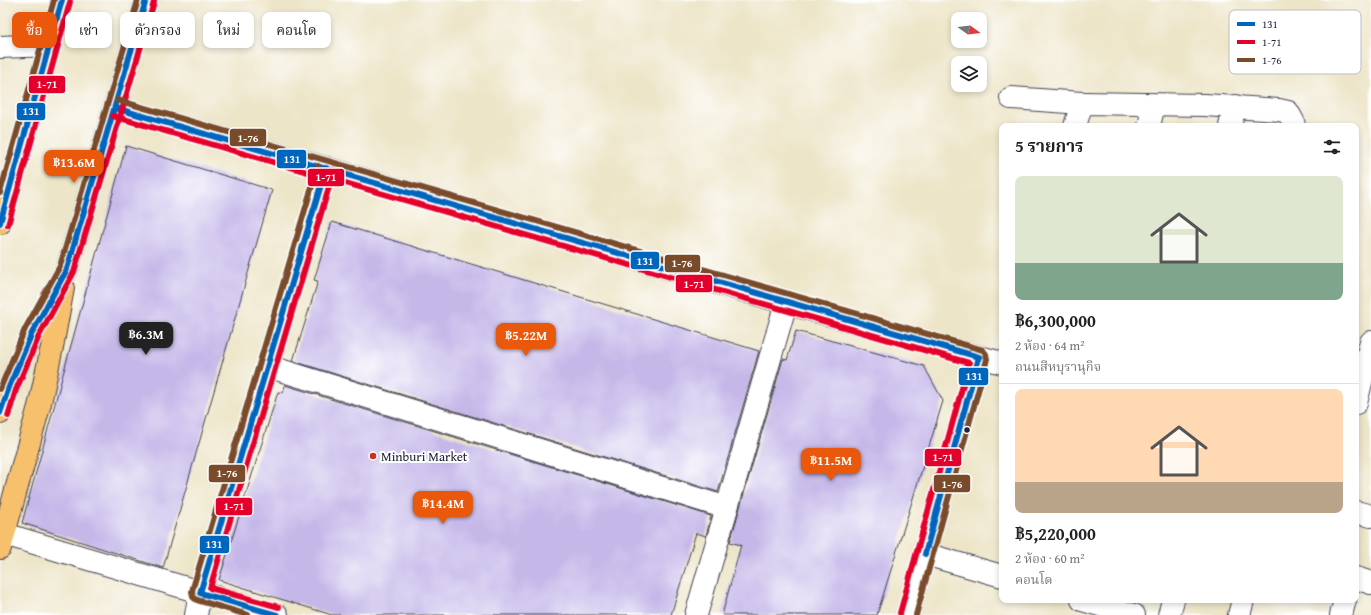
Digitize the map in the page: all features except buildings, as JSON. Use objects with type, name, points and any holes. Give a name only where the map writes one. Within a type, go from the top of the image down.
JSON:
[{"type":"main road","points":[[57,19],[62,0]]},
{"type":"main road","points":[[2,541],[40,403],[67,269],[146,0]]},
{"type":"main road","points":[[0,223],[3,200],[49,48]]},
{"type":"main road","points":[[0,413],[14,374],[32,333],[67,269]]},
{"type":"street","points":[[0,47],[12,47]]},
{"type":"street","points":[[1011,98],[1082,103],[1205,105],[1232,116],[1288,112],[1293,123]]},
{"type":"street","points":[[1076,123],[1082,103]]},
{"type":"street","points":[[1150,123],[1154,105]]},
{"type":"street","points":[[115,108],[326,168],[786,303],[999,362]]},
{"type":"street","points":[[196,615],[200,592],[326,168]]},
{"type":"street","points":[[696,615],[786,303]]},
{"type":"street","points":[[1359,391],[1371,342]]},
{"type":"street","points":[[908,615],[979,357]]},
{"type":"street","points":[[267,366],[727,508]]},
{"type":"street","points":[[1359,513],[1371,516]]},
{"type":"street","points":[[2,541],[200,592],[277,615]]},
{"type":"street","points":[[925,554],[999,575]]},
{"type":"street","points":[[1359,579],[1371,583]]},
{"type":"street","points":[[1092,603],[1134,615]]},
{"type":"street","points":[[1169,615],[1172,603]]},
{"type":"street","points":[[1239,615],[1242,603]]},
{"type":"street","points":[[1341,615],[1344,603]]},
{"type":"transit line","name":"1-76","points":[[0,193],[54,0]]},
{"type":"transit line","name":"131","points":[[0,223],[62,0]]},
{"type":"transit line","name":"1-76","points":[[0,389],[25,329],[60,266],[138,0]]},
{"type":"transit line","name":"131","points":[[0,413],[9,387],[32,333],[67,269],[146,0]]},
{"type":"transit line","name":"1-71","points":[[8,225],[70,2]]},
{"type":"transit line","name":"1-71","points":[[8,416],[16,390],[39,336],[74,272],[154,2]]},
{"type":"transit line","name":"1-76","points":[[117,100],[983,350],[987,359],[916,615]]},
{"type":"transit line","name":"131","points":[[115,108],[979,357],[925,554]]},
{"type":"transit line","name":"1-71","points":[[113,116],[969,363],[900,613]]},
{"type":"transit line","name":"1-76","points":[[248,615],[197,600],[193,597],[192,591],[318,166]]},
{"type":"transit line","name":"131","points":[[277,615],[200,593],[326,168]]},
{"type":"transit line","name":"1-71","points":[[279,607],[210,588],[334,170]]},
{"type":"place","name":"Minburi Market","points":[[373,456]]}]
